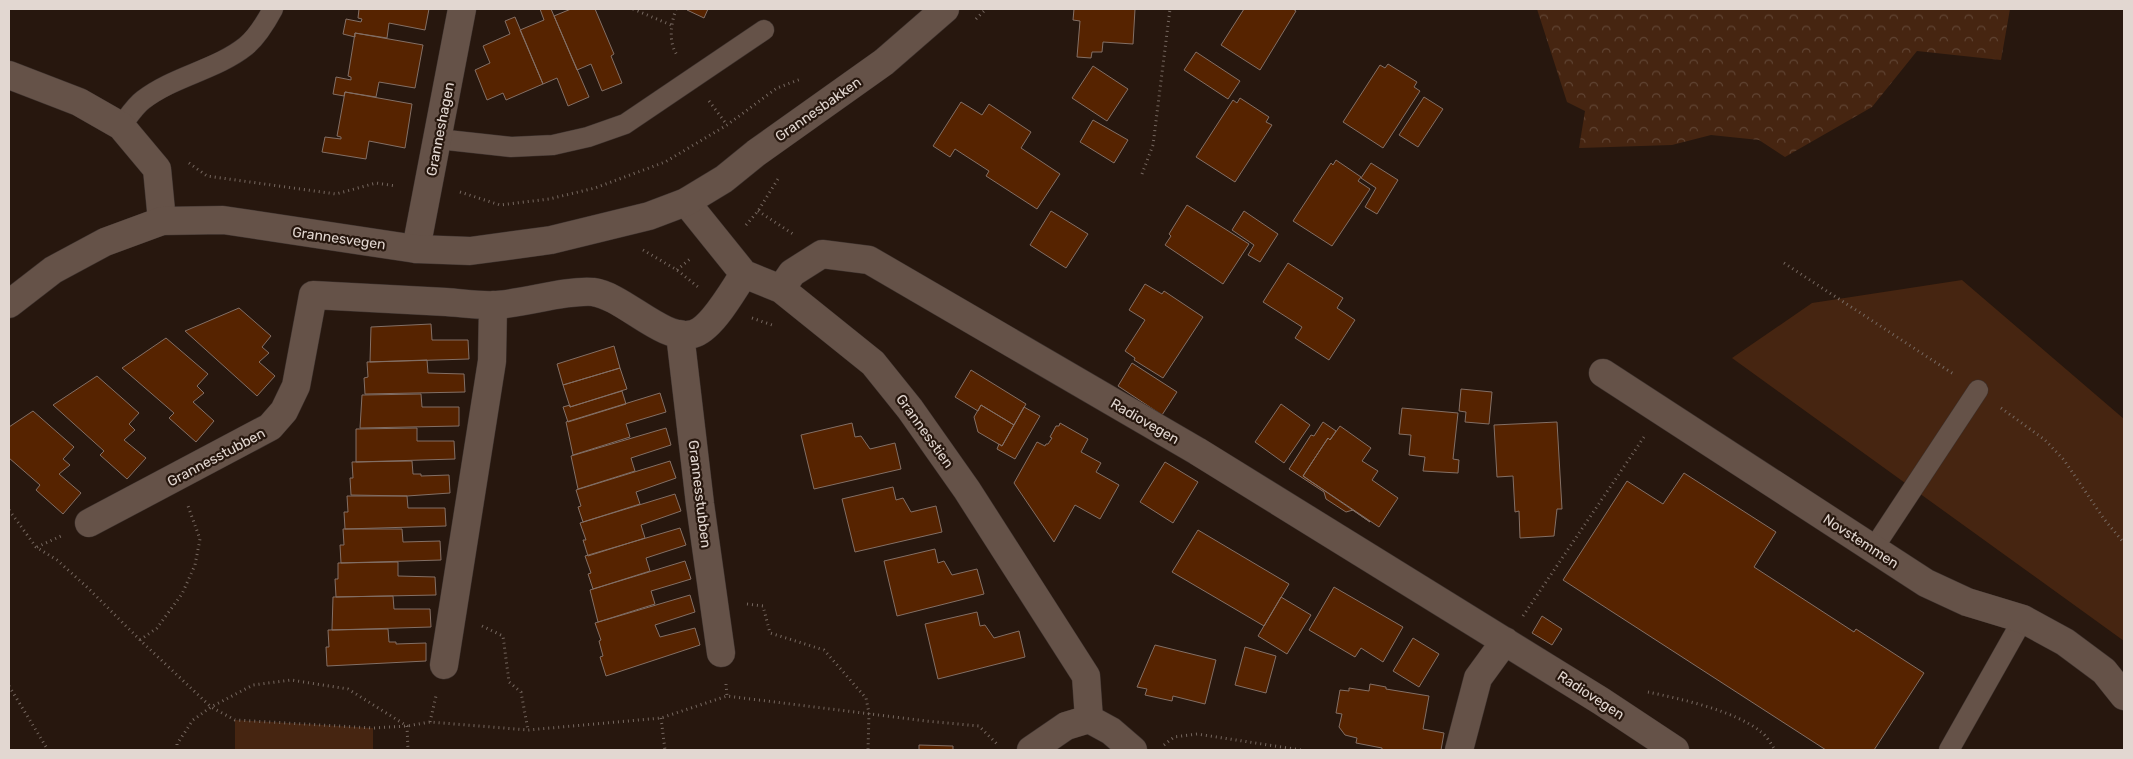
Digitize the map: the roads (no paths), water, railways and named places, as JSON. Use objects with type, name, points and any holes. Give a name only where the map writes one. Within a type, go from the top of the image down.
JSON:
[{"type":"street","name":"Granneshagen","points":[[416,249],[462,9]]},
{"type":"street","name":"Grannesbakken","points":[[686,202],[724,179],[764,147],[884,62],[945,9]]},
{"type":"street","points":[[9,75],[79,102],[121,126],[157,168],[162,221]]},
{"type":"street","name":"Grannesvegen","points":[[9,304],[53,270],[105,242],[162,221],[223,220],[416,249],[470,251],[551,240],[649,216],[686,202]]},
{"type":"street","name":"Grannesstien","points":[[686,202],[744,274],[781,289],[873,363],[910,409],[967,490],[1086,676],[1088,719]]},
{"type":"street","name":"Radiovegen","points":[[781,289],[792,273],[822,254],[869,260],[1197,451],[1505,641],[1675,750]]},
{"type":"street","points":[[680,334],[693,334],[704,329],[744,274]]},
{"type":"street","name":"Grannesstubben","points":[[89,523],[270,428],[284,411],[296,386],[313,295],[493,305],[531,301],[578,292],[596,292],[614,299],[652,322],[680,334],[722,652]]},
{"type":"street","points":[[444,665],[450,617],[464,544],[492,361],[493,305]]},
{"type":"street","name":"Novstemmen","points":[[1603,373],[1926,583],[1967,602],[2023,619],[2066,642],[2104,671],[2124,696]]},
{"type":"street","points":[[1459,750],[1478,678],[1505,641]]},
{"type":"street","points":[[1031,750],[1066,726],[1088,719],[1111,732],[1133,750]]},
{"type":"lane","points":[[121,126],[143,100],[181,77],[221,61],[248,44],[260,31],[273,9]]},
{"type":"lane","points":[[438,139],[511,147],[553,145],[588,137],[624,124],[764,30]]},
{"type":"lane","points":[[1873,550],[1978,390]]},
{"type":"lane","points":[[1949,750],[2023,619]]}]
